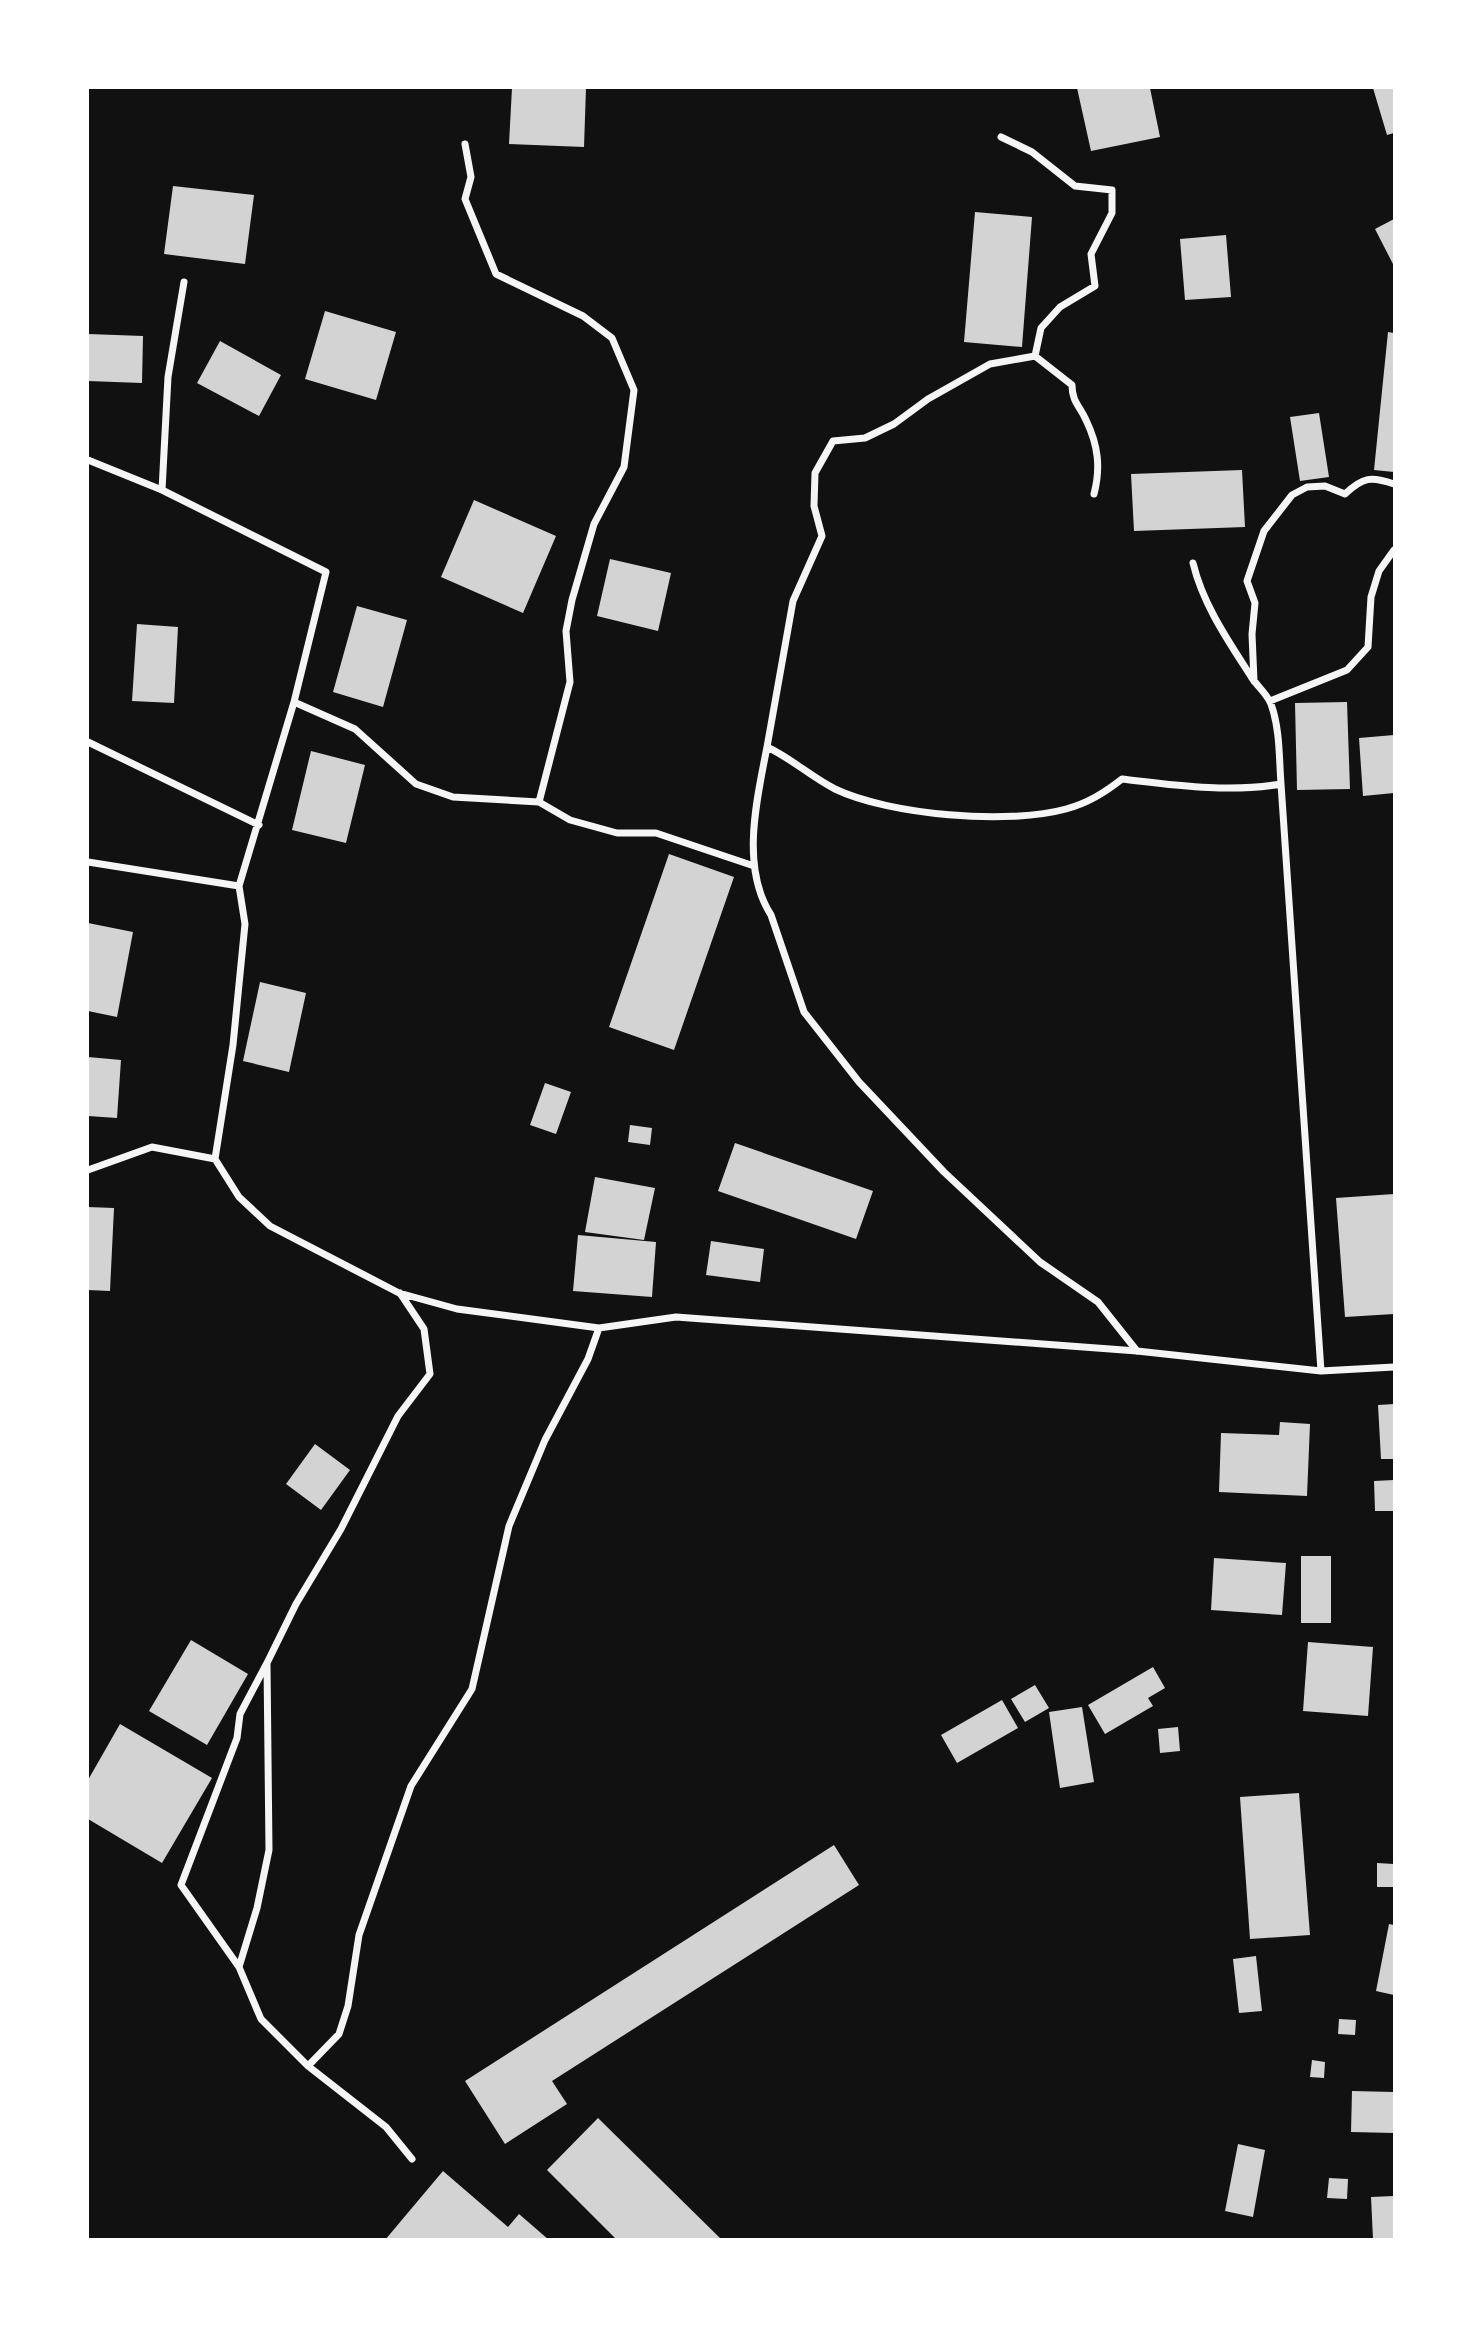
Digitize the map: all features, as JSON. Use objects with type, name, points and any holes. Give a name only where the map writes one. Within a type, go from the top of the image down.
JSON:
[{"type":"street","points":[[1001,137],[1032,152],[1075,186],[1112,190],[1112,213],[1091,254],[1095,286],[1060,307],[1041,328],[1035,356]]},
{"type":"street","points":[[465,144],[471,177],[465,199],[496,274],[583,316],[612,338],[634,390],[624,467],[594,524],[572,600],[566,631],[570,682],[539,802]]},
{"type":"street","points":[[162,490],[167,377],[184,282]]},
{"type":"street","points":[[1094,494],[1100,470],[1085,417],[1072,401],[1072,385],[1035,356],[990,363],[928,399],[894,424],[865,438],[833,441],[815,473],[814,506],[822,536],[793,601],[757,797],[754,866],[764,904],[771,915],[804,1012],[859,1082],[944,1172],[1040,1262],[1097,1302],[1137,1351]]},
{"type":"street","points":[[88,460],[162,490],[326,572],[294,702],[239,886],[245,924],[233,1045],[215,1159],[239,1197],[270,1226],[399,1293],[469,1311],[599,1328],[676,1317],[1137,1351],[1321,1371],[1395,1367]]},
{"type":"street","points":[[1254,681],[1252,634],[1255,603],[1247,581],[1264,531],[1292,495],[1307,487],[1325,486],[1345,494],[1361,478],[1373,477],[1395,484]]},
{"type":"street","points":[[1270,701],[1347,670],[1368,647],[1371,597],[1379,571],[1395,550]]},
{"type":"street","points":[[1193,563],[1199,589],[1254,681],[1270,701],[1277,726],[1321,1371]]},
{"type":"street","points":[[294,702],[355,729],[416,784],[453,797],[539,802],[570,820],[617,833],[656,834],[754,866]]},
{"type":"street","points":[[88,742],[259,825]]},
{"type":"street","points":[[767,747],[792,758],[833,788],[873,803],[933,815],[1035,814],[1065,809],[1100,796],[1122,779],[1181,787],[1256,788],[1281,784]]},
{"type":"street","points":[[88,862],[239,886]]},
{"type":"street","points":[[88,1170],[152,1147],[215,1159]]},
{"type":"street","points":[[399,1293],[424,1329],[430,1374],[398,1416],[341,1529],[296,1604],[240,1714],[237,1738],[181,1885],[239,1967],[261,2019],[308,2066],[386,2127],[412,2160]]},
{"type":"street","points":[[308,2066],[340,2034],[348,2006],[359,1935],[411,1786],[472,1689],[509,1526],[545,1440],[588,1359],[599,1328]]},
{"type":"street","points":[[239,1967],[257,1908],[269,1850],[267,1663]]},
{"type":"building","points":[[512,88],[586,88],[584,147],[509,144]]},
{"type":"building","points":[[1077,88],[1150,88],[1160,137],[1091,151]]},
{"type":"building","points":[[1373,88],[1394,88],[1394,133],[1387,135]]},
{"type":"building","points":[[173,186],[254,195],[245,264],[164,254]]},
{"type":"building","points":[[975,212],[1032,217],[1022,347],[964,342]]},
{"type":"building","points":[[1394,219],[1394,266],[1375,229]]},
{"type":"building","points":[[1226,235],[1231,297],[1185,300],[1180,239]]},
{"type":"building","points":[[325,311],[396,332],[376,400],[305,379]]},
{"type":"building","points":[[1388,332],[1394,333],[1394,472],[1374,470]]},
{"type":"building","points":[[88,334],[143,336],[142,383],[88,381]]},
{"type":"building","points":[[220,341],[281,375],[259,416],[197,383]]},
{"type":"building","points":[[1319,413],[1329,477],[1300,481],[1290,417]]},
{"type":"building","points":[[1242,470],[1245,527],[1134,531],[1131,474]]},
{"type":"building","points":[[474,500],[556,536],[523,613],[441,577]]},
{"type":"building","points":[[610,559],[671,573],[658,631],[597,616]]},
{"type":"building","points":[[357,606],[407,620],[383,707],[333,692]]},
{"type":"building","points":[[137,624],[178,627],[174,703],[132,701]]},
{"type":"building","points":[[1347,702],[1350,789],[1297,790],[1295,703]]},
{"type":"building","points":[[1394,735],[1394,793],[1363,796],[1359,738]]},
{"type":"building","points":[[311,751],[365,765],[346,843],[292,830]]},
{"type":"building","points":[[669,854],[734,877],[674,1050],[609,1027]]},
{"type":"building","points":[[88,923],[133,932],[117,1017],[88,1011]]},
{"type":"building","points":[[260,982],[306,993],[289,1072],[243,1061]]},
{"type":"building","points":[[88,1057],[121,1060],[117,1118],[88,1116]]},
{"type":"building","points":[[545,1083],[571,1092],[556,1134],[530,1125]]},
{"type":"building","points":[[630,1125],[652,1128],[650,1145],[628,1142]]},
{"type":"building","points":[[735,1143],[873,1191],[856,1239],[718,1191]]},
{"type":"building","points":[[595,1177],[655,1188],[644,1240],[585,1232]]},
{"type":"building","points":[[1394,1194],[1394,1314],[1345,1317],[1336,1198]]},
{"type":"building","points":[[88,1207],[114,1208],[110,1291],[88,1290]]},
{"type":"building","points":[[578,1235],[656,1242],[652,1297],[573,1291]]},
{"type":"building","points":[[711,1241],[764,1249],[760,1282],[706,1275]]},
{"type":"building","points":[[1394,1404],[1394,1459],[1381,1459],[1378,1405]]},
{"type":"building","points":[[1280,1422],[1310,1424],[1307,1496],[1219,1492],[1221,1433],[1279,1435]]},
{"type":"building","points":[[315,1444],[350,1470],[321,1510],[286,1484]]},
{"type":"building","points":[[1394,1480],[1394,1511],[1375,1511],[1374,1481]]},
{"type":"building","points":[[1301,1556],[1331,1556],[1331,1623],[1301,1623]]},
{"type":"building","points":[[1214,1558],[1286,1563],[1282,1615],[1211,1610]]},
{"type":"building","points":[[191,1640],[248,1674],[207,1745],[149,1711]]},
{"type":"building","points":[[1308,1642],[1373,1647],[1368,1716],[1303,1711]]},
{"type":"building","points":[[1153,1667],[1165,1688],[1148,1698],[1153,1706],[1105,1734],[1088,1705]]},
{"type":"building","points":[[1035,1685],[1049,1708],[1025,1722],[1011,1699]]},
{"type":"building","points":[[1002,1700],[1018,1728],[957,1763],[941,1735]]},
{"type":"building","points":[[1082,1707],[1094,1782],[1060,1788],[1049,1712]]},
{"type":"building","points":[[120,1724],[212,1778],[162,1863],[88,1819],[88,1780]]},
{"type":"building","points":[[1178,1727],[1180,1751],[1160,1753],[1158,1729]]},
{"type":"building","points":[[1299,1793],[1310,1935],[1250,1939],[1240,1797]]},
{"type":"building","points":[[834,1845],[859,1885],[552,2081],[567,2104],[505,2144],[465,2081]]},
{"type":"building","points":[[1377,1863],[1394,1864],[1394,1887],[1377,1887]]},
{"type":"building","points":[[1389,1924],[1394,1925],[1394,1995],[1376,1991]]},
{"type":"building","points":[[1256,1956],[1262,2011],[1239,2013],[1233,1959]]},
{"type":"building","points":[[1339,2019],[1356,2020],[1355,2035],[1338,2034]]},
{"type":"building","points":[[1312,2060],[1325,2062],[1324,2078],[1310,2077]]},
{"type":"building","points":[[1352,2091],[1394,2092],[1394,2133],[1351,2132]]},
{"type":"building","points":[[598,2118],[722,2240],[617,2240],[547,2170]]},
{"type":"building","points":[[1238,2144],[1265,2150],[1253,2217],[1225,2211]]},
{"type":"building","points":[[443,2171],[508,2227],[519,2214],[549,2240],[385,2240]]},
{"type":"building","points":[[1329,2178],[1348,2179],[1347,2199],[1327,2198]]},
{"type":"building","points":[[1394,2196],[1394,2239],[1373,2239],[1371,2197]]}]
